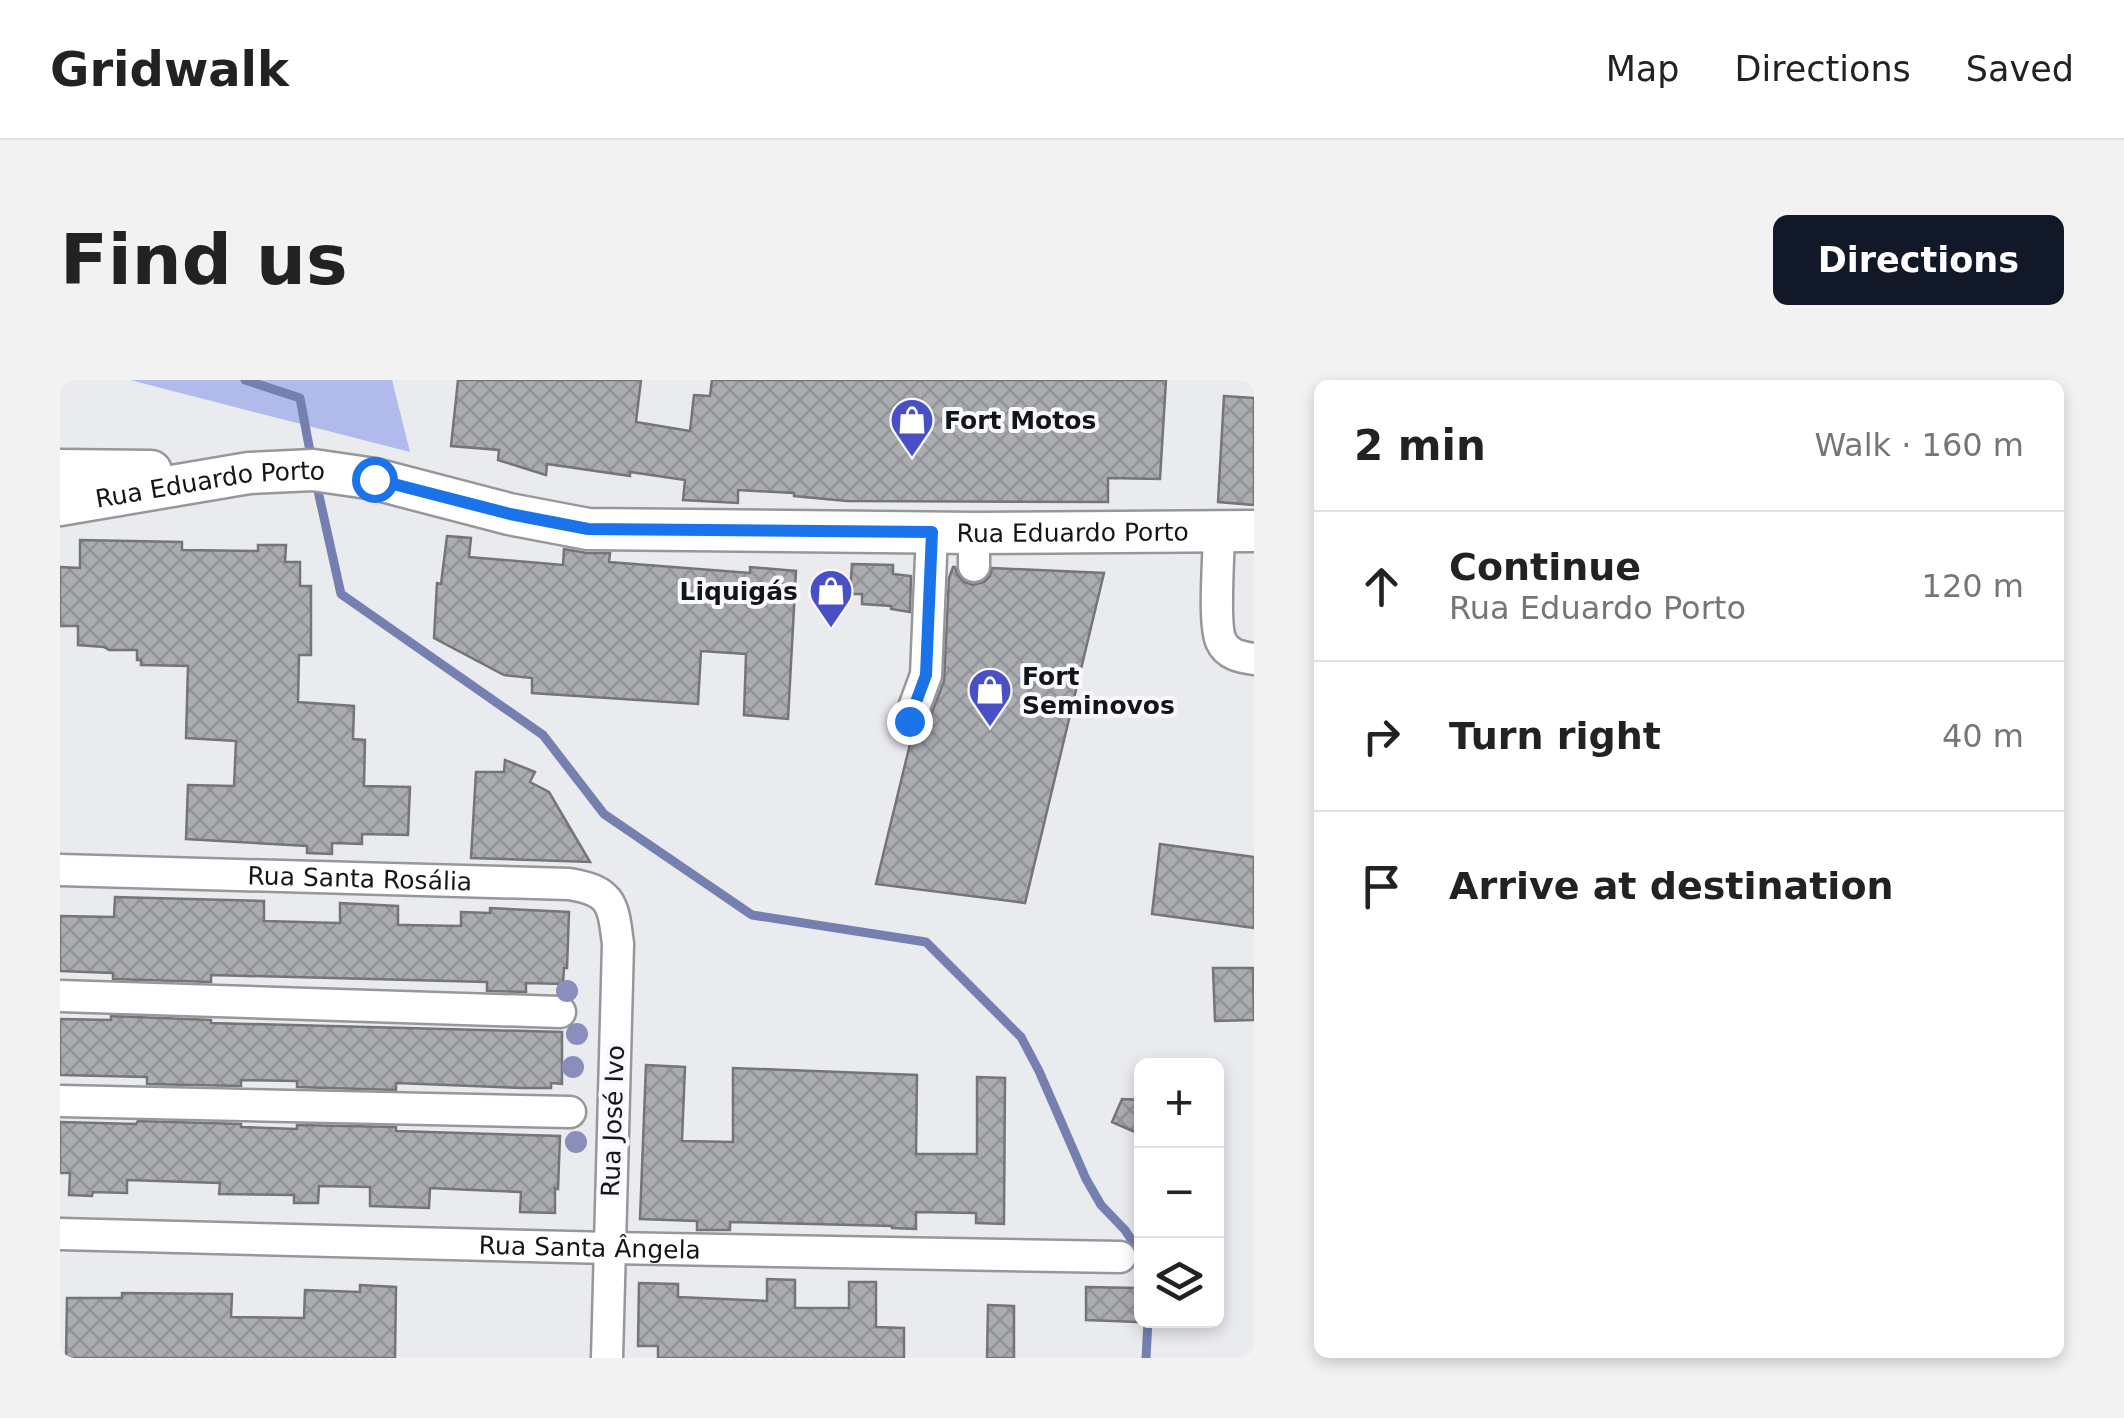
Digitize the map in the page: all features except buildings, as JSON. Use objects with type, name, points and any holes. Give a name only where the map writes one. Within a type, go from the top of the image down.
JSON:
[{"type":"main road","points":[[60,470],[249,473]]},
{"type":"main road","name":"Rua Eduardo Porto","points":[[60,505],[249,473],[313,470],[374,479],[510,514],[588,529],[932,532],[974,550],[1237,531]]},
{"type":"street","points":[[1237,531],[1218,628],[1222,644],[1233,655],[1254,659]]},
{"type":"street","points":[[909,721],[926,675],[932,532]]},
{"type":"street","name":"Rua Santa Rosália","points":[[60,870],[569,884],[589,887],[608,900],[618,944]]},
{"type":"street","name":"Rua José Ivo","points":[[607,1358],[618,944]]},
{"type":"street","points":[[60,996],[560,1012]]},
{"type":"street","points":[[60,1101],[570,1112]]},
{"type":"street","name":"Rua Santa Ângela","points":[[60,1234],[1120,1258]]},
{"type":"shaded area","points":[[130,380],[392,380],[410,452]]},
{"type":"waterway","points":[[245,380],[300,398],[312,462]]},
{"type":"waterway","points":[[316,482],[341,594],[543,735],[604,814],[752,915],[926,942],[1021,1037],[1086,1179],[1101,1205],[1134,1244]]},
{"type":"waterway","points":[[1146,1358],[1148,1328]]},
{"type":"place","name":"Fort Motos","points":[[912,458]]},
{"type":"place","name":"Liquigás","points":[[831,629]]},
{"type":"place","name":"Fort Seminovos","points":[[990,728]]},
{"type":"route","points":[[374,479],[510,514],[588,529],[932,532],[926,675],[909,721]]}]
